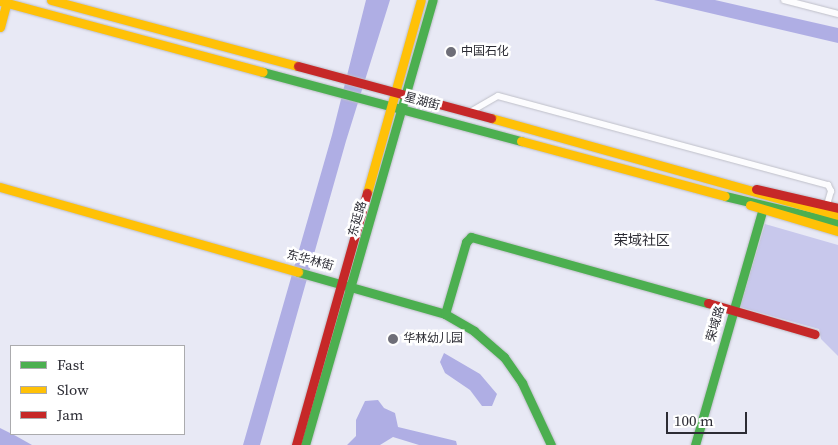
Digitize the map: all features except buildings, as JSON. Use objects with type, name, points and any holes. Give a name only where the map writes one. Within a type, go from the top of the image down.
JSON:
[{"type":"main road","name":"星湖街","points":[[51,0],[365,85],[406,94],[742,187],[838,216]]},
{"type":"main road","name":"东延路","points":[[296,445],[421,0]]},
{"type":"main road","name":"东延路","points":[[305,445],[433,0]]},
{"type":"main road","name":"星湖街","points":[[3,2],[738,200],[838,223]]},
{"type":"main road","points":[[0,27],[3,2]]},
{"type":"main road","name":"东华林街","points":[[0,187],[341,282],[445,314],[474,331],[504,357],[522,383],[551,445]]},
{"type":"main road","points":[[742,187],[771,190],[838,208]]},
{"type":"main road","points":[[738,200],[762,211],[838,231]]},
{"type":"main road","name":"荣域路","points":[[694,445],[762,211]]},
{"type":"main road","points":[[445,314],[466,242],[471,237],[480,236],[816,334]]},
{"type":"street","points":[[784,0],[838,14]]},
{"type":"street","points":[[470,112],[498,96],[828,185],[831,191],[827,204]]},
{"type":"shaded area","points":[[366,0],[390,0],[346,141],[260,445],[243,445],[332,135]]},
{"type":"shaded area","points":[[654,0],[715,0],[838,28],[838,43]]},
{"type":"shaded area","points":[[765,224],[838,245],[838,356],[821,339],[819,329],[740,307]]},
{"type":"shaded area","points":[[444,353],[480,374],[497,394],[492,406],[482,406],[470,390],[445,373],[440,362]]},
{"type":"shaded area","points":[[378,400],[384,408],[395,413],[398,427],[456,441],[457,445],[419,445],[393,437],[380,445],[347,445],[356,436],[356,420],[365,401]]},
{"type":"shaded area","points":[[0,428],[32,445],[0,445]]},
{"type":"traffic: fast","points":[[305,445],[433,0]]},
{"type":"traffic: fast","points":[[263,72],[521,141]]},
{"type":"traffic: fast","points":[[725,196],[838,223]]},
{"type":"traffic: fast","points":[[695,445],[762,211]]},
{"type":"traffic: fast","points":[[445,314],[466,242],[471,237],[708,303]]},
{"type":"traffic: fast","points":[[298,272],[445,314],[474,331],[504,357],[522,383],[551,445]]},
{"type":"traffic: slow","points":[[0,27],[7,0]]},
{"type":"traffic: slow","points":[[51,0],[298,66]]},
{"type":"traffic: slow","points":[[367,193],[421,0]]},
{"type":"traffic: slow","points":[[0,1],[263,72]]},
{"type":"traffic: slow","points":[[491,118],[838,215]]},
{"type":"traffic: slow","points":[[521,141],[725,196]]},
{"type":"traffic: slow","points":[[0,187],[298,272]]},
{"type":"traffic: slow","points":[[750,205],[838,231]]},
{"type":"traffic: jam","points":[[298,66],[491,118]]},
{"type":"traffic: jam","points":[[756,189],[838,208]]},
{"type":"traffic: jam","points":[[296,445],[367,193]]},
{"type":"traffic: jam","points":[[708,303],[815,334]]},
{"type":"place","name":"中国石化","points":[[451,52]]},
{"type":"place","name":"华林幼儿园","points":[[393,339]]},
{"type":"district","name":"荣域社区","points":[[642,240]]}]
